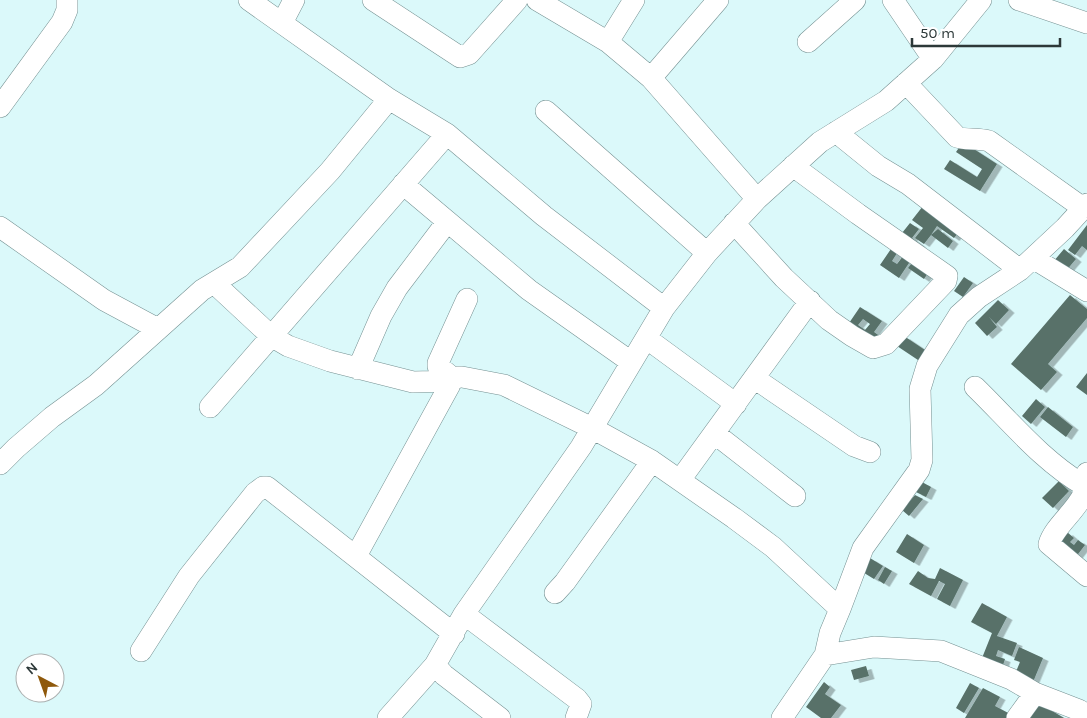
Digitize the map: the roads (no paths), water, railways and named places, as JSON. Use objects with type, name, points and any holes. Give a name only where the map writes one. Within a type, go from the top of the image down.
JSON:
[{"type":"street","points":[[0,107],[62,22],[67,10],[67,0]]},
{"type":"street","points":[[249,0],[389,99],[447,134],[544,216],[664,308]]},
{"type":"street","points":[[282,23],[294,0]]},
{"type":"street","points":[[373,0],[460,57],[469,54],[517,0]]},
{"type":"street","points":[[537,0],[608,42],[651,78],[757,199]]},
{"type":"street","points":[[608,42],[634,0]]},
{"type":"street","points":[[651,78],[718,0]]},
{"type":"street","points":[[808,42],[855,0]]},
{"type":"street","points":[[893,0],[934,59]]},
{"type":"street","points":[[388,718],[435,665],[464,614],[581,447],[664,308],[707,253],[757,199],[820,142],[886,101],[934,59],[981,0]]},
{"type":"street","points":[[1019,0],[1087,23]]},
{"type":"street","points":[[782,718],[825,655],[830,633],[863,548],[919,470],[922,460],[920,389],[928,366],[959,315],[979,297],[1027,264],[1085,206],[989,141],[978,138],[956,137],[906,83]]},
{"type":"street","points":[[0,464],[52,417],[96,385],[202,290],[240,267],[330,172],[389,99]]},
{"type":"street","points":[[546,111],[707,253]]},
{"type":"street","points":[[836,132],[878,166],[1027,264],[1087,291]]},
{"type":"street","points":[[210,407],[447,134]]},
{"type":"street","points":[[734,223],[784,278],[829,320],[873,348],[886,344],[946,281],[947,276],[793,166]]},
{"type":"street","points":[[404,184],[528,290],[631,362]]},
{"type":"street","points":[[358,369],[381,316],[397,288],[447,222]]},
{"type":"street","points":[[0,227],[104,300],[158,329]]},
{"type":"street","points":[[214,283],[271,336],[288,346],[358,369],[413,382],[447,382],[457,377],[462,377],[504,385],[592,428],[652,461],[734,518],[773,547],[840,609]]},
{"type":"street","points":[[932,296],[959,315]]},
{"type":"street","points":[[356,556],[447,382],[448,374],[438,366],[438,362],[467,299]]},
{"type":"street","points":[[680,480],[810,301]]},
{"type":"street","points":[[646,338],[736,404]]},
{"type":"street","points":[[754,378],[854,446],[870,452]]},
{"type":"street","points":[[975,387],[1068,476],[1086,478],[1084,493],[1071,514],[1051,538],[1050,544],[1087,576]]},
{"type":"street","points":[[714,434],[794,496]]},
{"type":"street","points":[[554,593],[565,582],[652,461]]},
{"type":"street","points":[[141,651],[189,576],[255,493],[263,487],[274,490],[454,634]]},
{"type":"street","points":[[464,614],[577,700],[581,704],[576,718]]},
{"type":"street","points":[[825,655],[874,646],[941,651],[1011,679],[1035,693],[1084,708]]},
{"type":"street","points":[[435,665],[444,675],[500,718]]},
{"type":"street","points":[[1018,718],[1035,693]]}]
